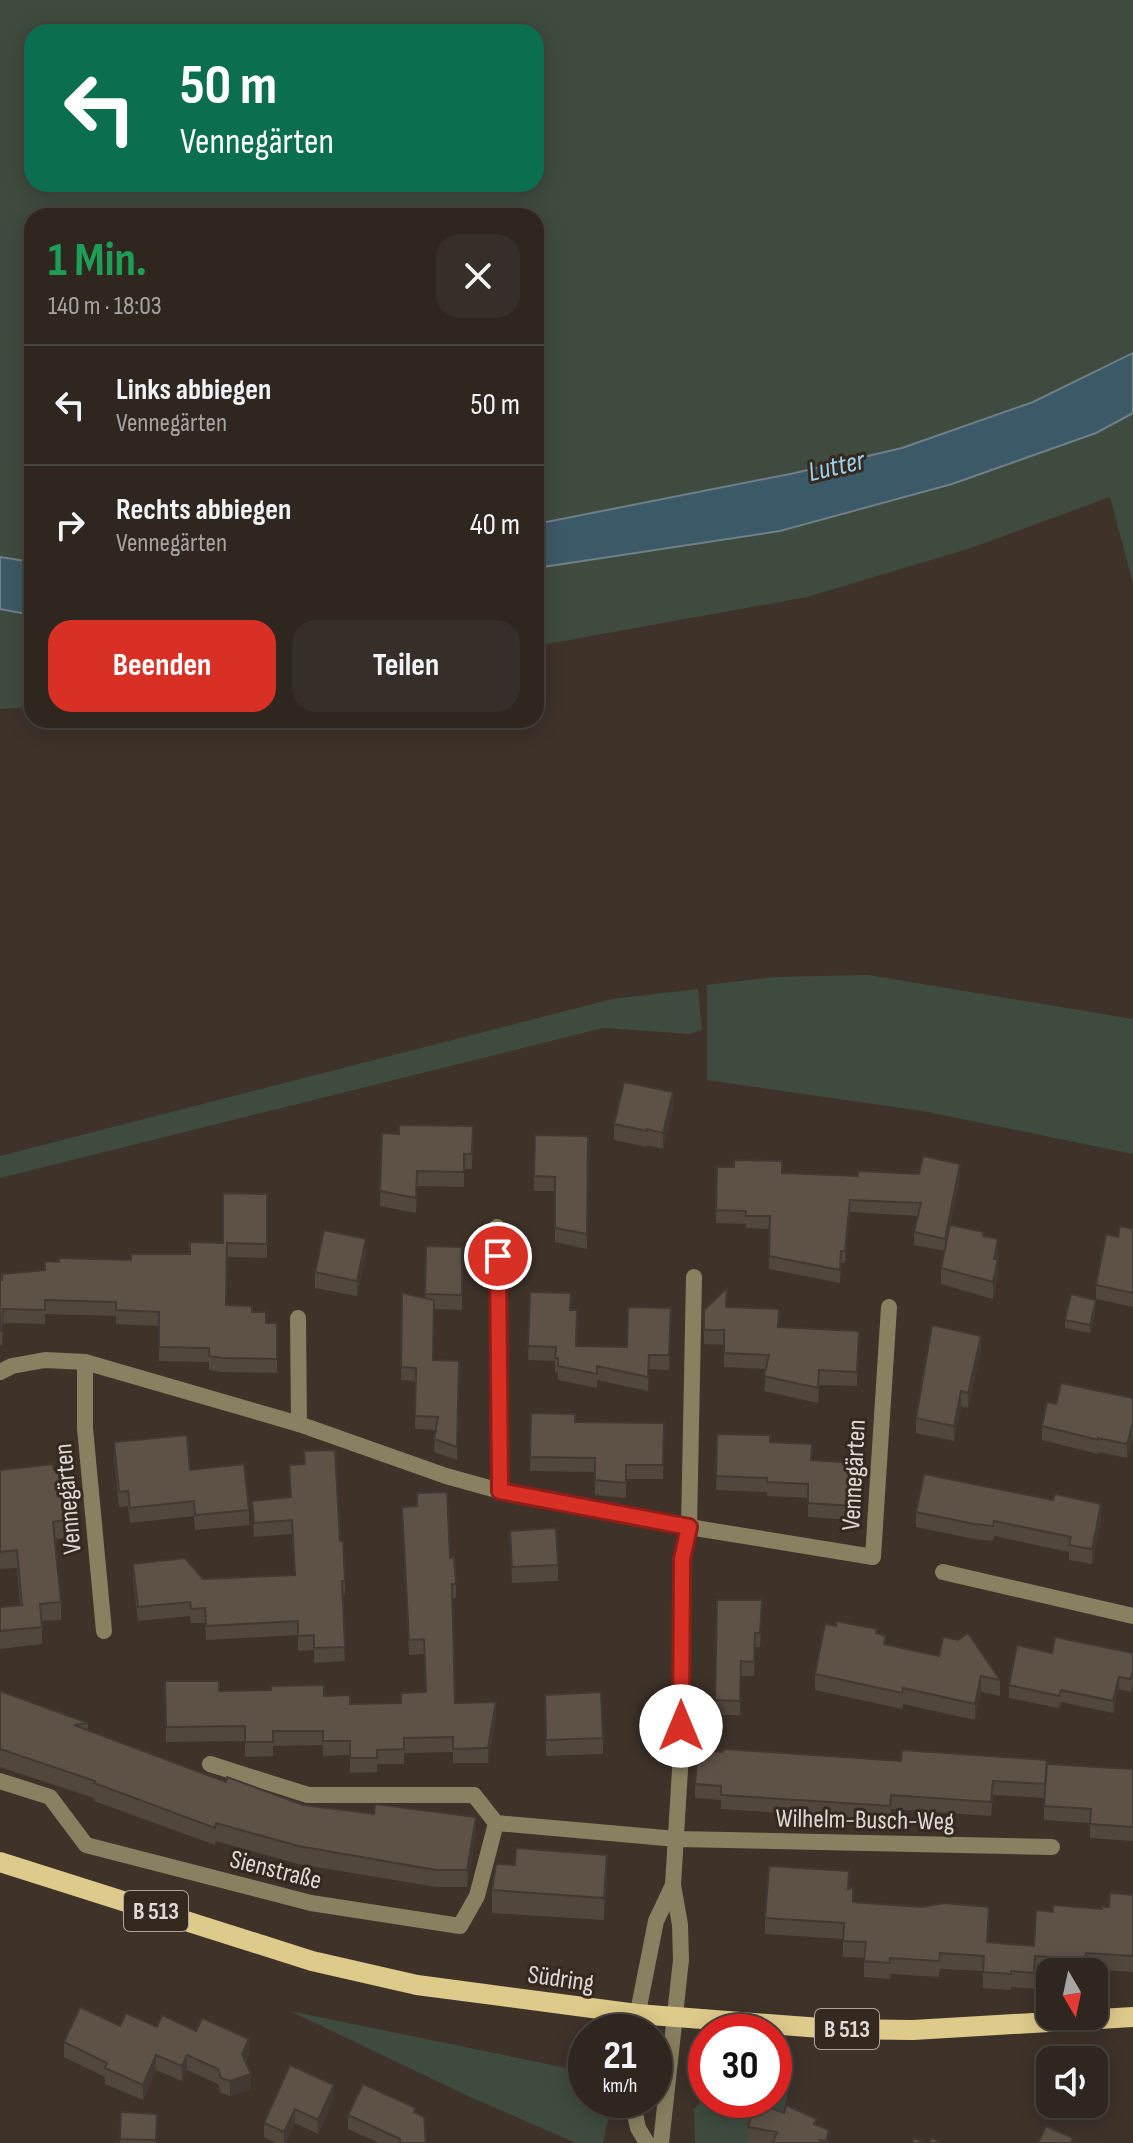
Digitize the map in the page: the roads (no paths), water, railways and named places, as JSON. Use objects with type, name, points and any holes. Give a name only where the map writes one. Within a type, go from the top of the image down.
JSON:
[{"type":"main road","name":"Südring","points":[[0,1862],[312,1961],[417,1985],[584,2014]]},
{"type":"main road","name":"Südring","points":[[672,2018],[834,2029],[913,2030],[1133,2017]]},
{"type":"street","points":[[497,1227],[500,1491]]},
{"type":"street","points":[[661,2143],[681,1960],[680,1925],[673,1885],[677,1839],[682,1559],[689,1527],[694,1277]]},
{"type":"street","name":"Vennegärten","points":[[0,1372],[12,1366],[45,1360],[85,1362],[299,1424],[446,1476],[500,1491],[689,1527],[873,1557],[889,1307]]},
{"type":"street","points":[[298,1318],[299,1424]]},
{"type":"street","name":"Vennegärten","points":[[85,1362],[85,1428],[104,1631]]},
{"type":"street","points":[[943,1572],[1133,1616]]},
{"type":"street","points":[[210,1764],[308,1795],[474,1795],[496,1823],[677,1839]]},
{"type":"street","name":"Sienstraße","points":[[0,1781],[50,1797],[86,1845],[311,1903],[460,1926],[477,1896],[496,1823]]},
{"type":"street","name":"Wilhelm-Busch-Weg","points":[[677,1839],[1052,1847]]},
{"type":"street","points":[[638,2014],[656,1921],[673,1885]]},
{"type":"street","points":[[636,2118],[647,2143]]},
{"type":"water","name":"Lutter","points":[[1133,353],[1133,413],[1096,433],[952,484],[780,531],[544,567],[544,522],[795,473],[902,448],[1033,402]]},
{"type":"water","points":[[0,557],[24,561],[24,614],[0,609]]}]
